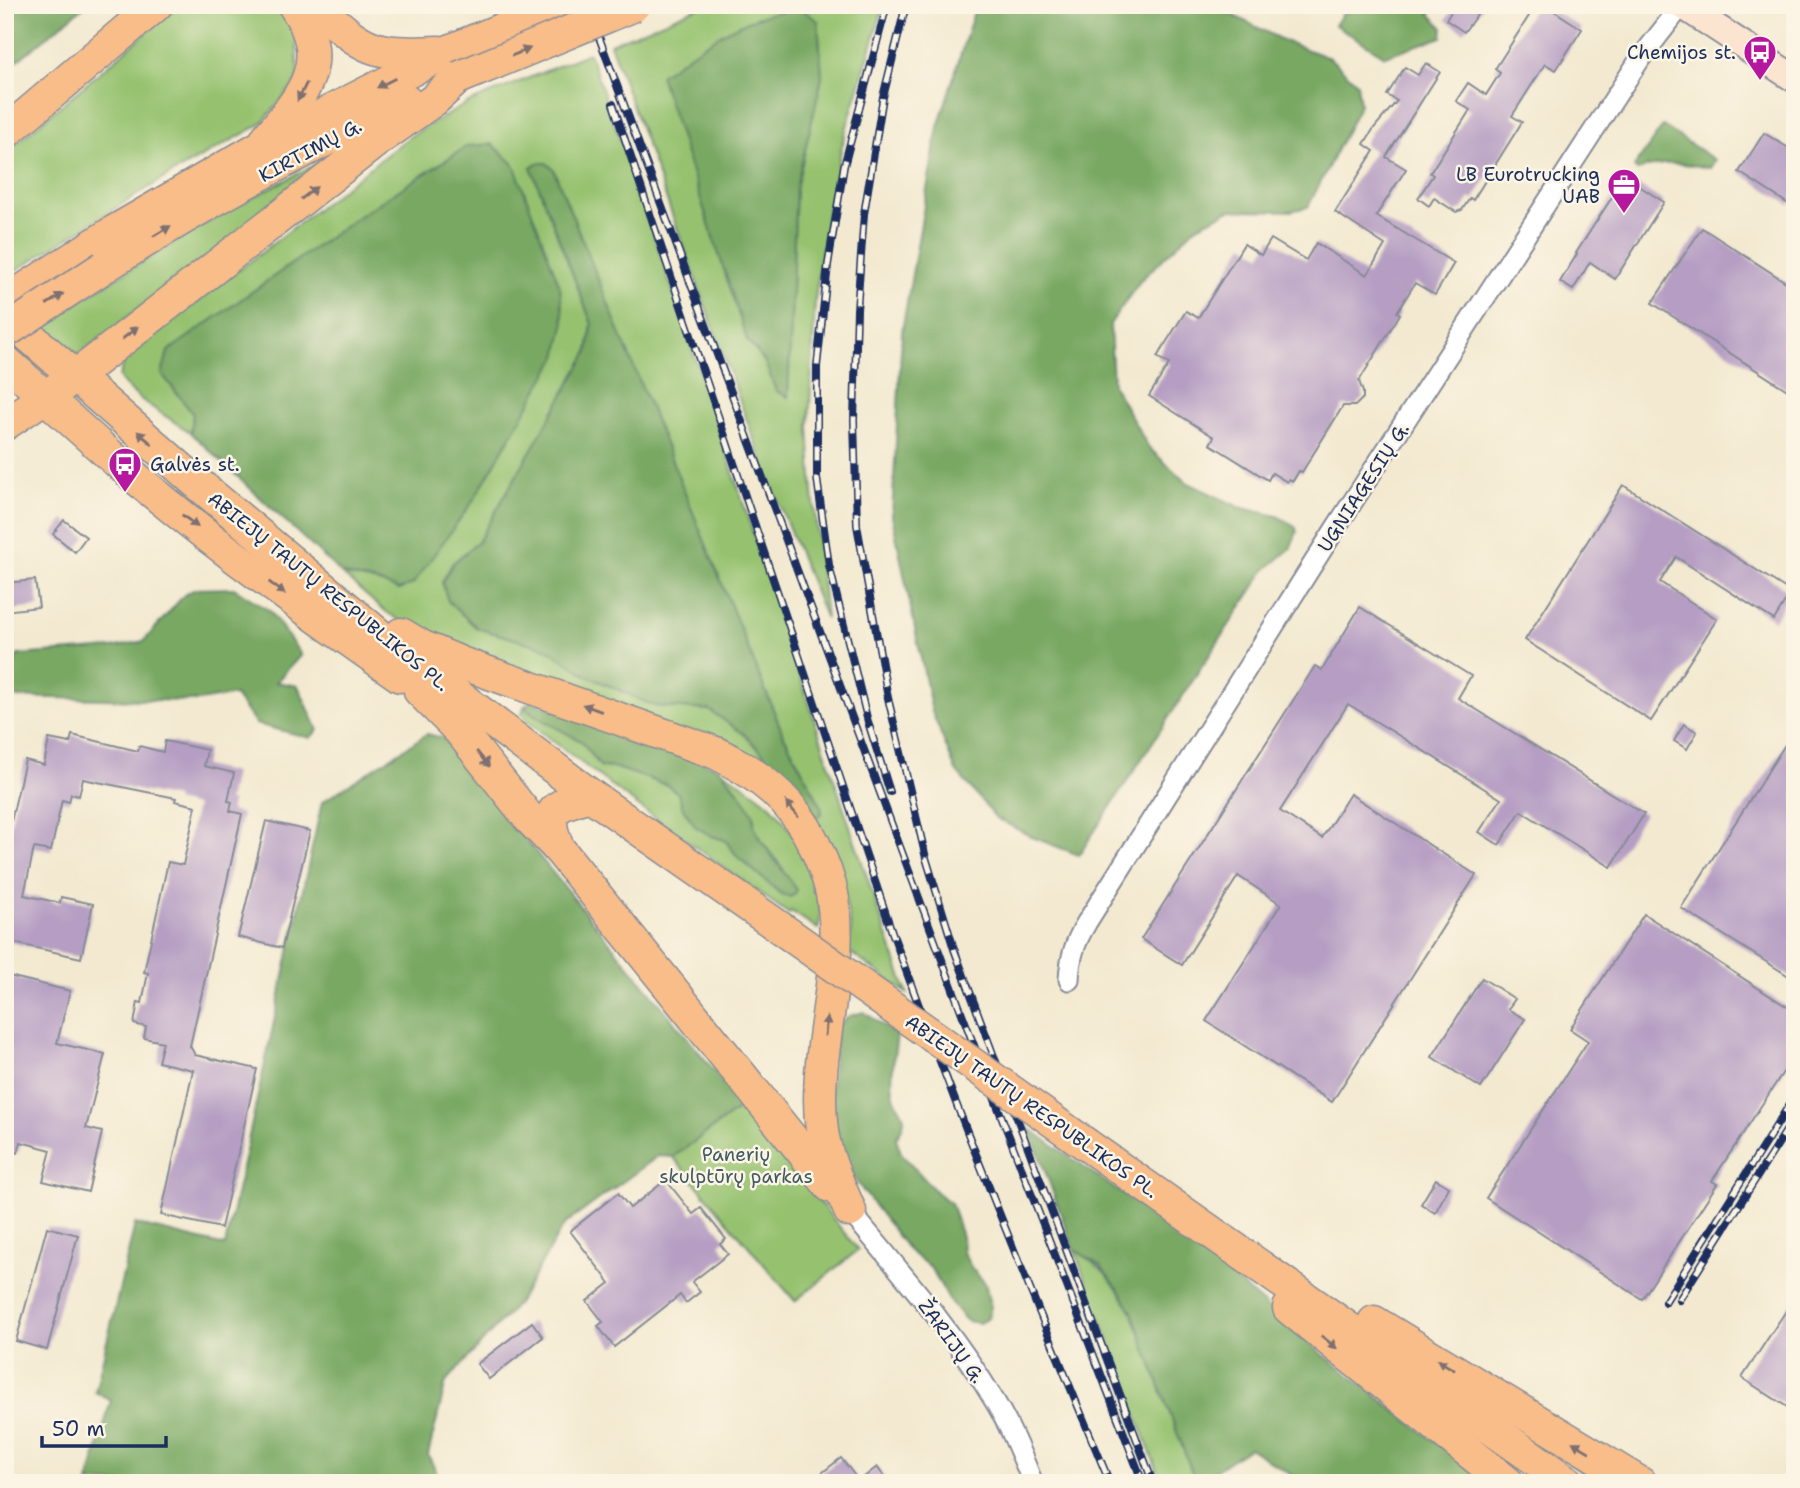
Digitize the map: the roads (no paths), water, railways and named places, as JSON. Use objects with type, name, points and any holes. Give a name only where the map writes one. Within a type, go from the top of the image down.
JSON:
[{"type":"highway","points":[[5,133],[156,5]]},
{"type":"highway","points":[[260,147],[301,97],[309,78],[311,42],[303,19],[294,5]]},
{"type":"highway","points":[[5,424],[76,376],[364,150],[434,100],[453,65],[409,53],[377,50],[357,41],[315,5]]},
{"type":"highway","name":"KIRTIMŲ G.","points":[[5,302],[181,220],[560,5]]},
{"type":"highway","name":"KIRTIMŲ G.","points":[[5,332],[96,258],[260,147],[453,65],[634,5]]},
{"type":"highway","name":"ABIEJŲ TAUTŲ RESPUBLIKOS PL.","points":[[5,315],[196,482],[391,645],[497,726],[590,795],[1087,1146],[1569,1483]]},
{"type":"highway","name":"ABIEJŲ TAUTŲ RESPUBLIKOS PL.","points":[[5,361],[136,477],[313,615],[421,691],[497,726]]},
{"type":"highway","points":[[333,595],[423,647],[442,655],[716,753],[742,766],[782,796],[809,834],[829,881],[834,906],[836,936],[820,1094],[822,1130],[828,1156],[850,1211]]},
{"type":"highway","points":[[421,691],[460,732],[529,818],[558,848],[850,1211]]},
{"type":"highway","points":[[558,848],[549,828],[551,815],[564,804],[590,795]]},
{"type":"highway","points":[[773,1113],[793,1119],[803,1116],[820,1094]]},
{"type":"highway","points":[[1207,1228],[1274,1295],[1310,1326],[1508,1483]]},
{"type":"highway","points":[[1245,1254],[1352,1310],[1640,1483]]},
{"type":"main road","points":[[1682,5],[1795,79]]},
{"type":"street","name":"UGNIAGESIŲ G.","points":[[1069,980],[1075,942],[1087,922],[1335,529],[1640,59],[1682,5]]},
{"type":"street","name":"ŽARIJŲ G.","points":[[850,1211],[943,1327],[994,1399],[1015,1439],[1033,1483]]},
{"type":"railway","points":[[587,5],[970,1035],[1143,1483]]},
{"type":"railway","points":[[887,5],[844,166],[828,265],[817,366],[817,478],[829,565],[868,722],[890,792]]},
{"type":"railway","points":[[906,5],[883,97],[864,214],[857,310],[854,420],[857,525],[888,698],[926,858],[954,949],[1153,1483]]},
{"type":"railway","points":[[613,104],[892,932],[998,1209],[1110,1483]]},
{"type":"railway","points":[[1665,1302],[1795,1096]]},
{"type":"railway","points":[[1679,1300],[1795,1117]]},
{"type":"place","name":"Chemijos st.","points":[[1760,82]]},
{"type":"place","name":"LB Eurotrucking UAB","points":[[1624,215]]},
{"type":"place","name":"Galvės st.","points":[[125,494]]},
{"type":"park label","name":"Panerių skulptūrų parkas","points":[[736,1165]]}]
